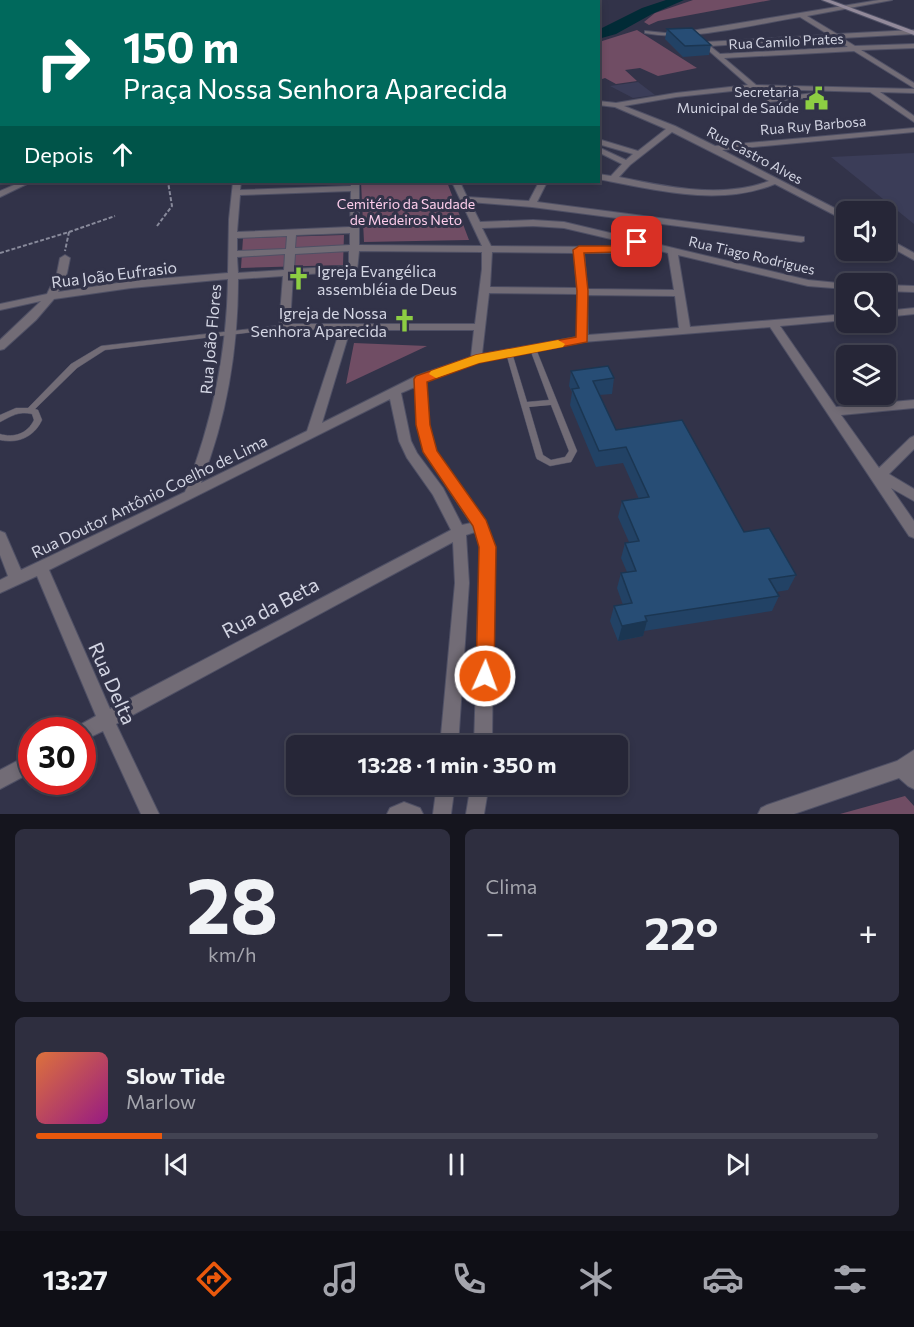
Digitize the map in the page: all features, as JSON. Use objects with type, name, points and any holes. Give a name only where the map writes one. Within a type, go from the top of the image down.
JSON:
[{"type":"main road","points":[[825,0],[914,32]]},
{"type":"street","points":[[859,0],[867,3]]},
{"type":"street","points":[[647,32],[665,35],[691,33],[889,0]]},
{"type":"street","points":[[800,15],[914,89]]},
{"type":"street","points":[[744,24],[753,30]]},
{"type":"street","points":[[704,44],[914,32]]},
{"type":"street","points":[[691,33],[751,87],[769,100],[849,90]]},
{"type":"street","points":[[761,35],[770,41]]},
{"type":"street","name":"Rua Camilo Prates","points":[[717,56],[914,46]]},
{"type":"street","points":[[600,103],[616,105],[751,87],[914,89]]},
{"type":"street","points":[[872,90],[910,114],[914,120]]},
{"type":"street","name":"Rua Castro Alves","points":[[616,105],[715,148],[836,213]]},
{"type":"street","points":[[613,179],[627,163],[672,128]]},
{"type":"street","name":"Rua Ruy Barbosa","points":[[715,148],[914,130]]},
{"type":"street","points":[[600,142],[639,154]]},
{"type":"street","points":[[600,150],[627,163]]},
{"type":"street","points":[[600,176],[642,185],[729,193],[755,191],[776,182]]},
{"type":"street","points":[[0,194],[25,183]]},
{"type":"street","name":"Rua João Flores","points":[[190,495],[217,420],[231,332],[237,183]]},
{"type":"street","points":[[456,183],[487,247],[485,290],[476,359],[583,339],[836,318]]},
{"type":"street","points":[[532,204],[542,183]]},
{"type":"street","points":[[236,193],[355,185],[354,248]]},
{"type":"street","points":[[463,199],[532,204],[801,239]]},
{"type":"street","name":"Rua Tiago Rodrigues","points":[[476,225],[556,224],[808,283],[836,284]]},
{"type":"street","points":[[234,235],[354,230]]},
{"type":"street","points":[[292,232],[284,327],[480,327]]},
{"type":"street","points":[[234,254],[354,248],[621,249],[637,242]]},
{"type":"street","points":[[896,246],[914,257]]},
{"type":"street","name":"Rua João Eufrasio","points":[[0,307],[53,295],[233,275],[354,270],[354,248]]},
{"type":"street","points":[[579,250],[583,339]]},
{"type":"street","points":[[673,251],[685,331]]},
{"type":"street","points":[[0,346],[53,295],[63,273],[65,258]]},
{"type":"street","points":[[896,289],[914,290]]},
{"type":"street","points":[[485,290],[679,293]]},
{"type":"street","points":[[896,313],[914,311]]},
{"type":"street","points":[[773,323],[877,472],[914,532]]},
{"type":"street","points":[[312,434],[346,327]]},
{"type":"street","name":"Rua Doutor Antônio Coelho de Lima","points":[[0,587],[190,495],[420,379],[476,359]]},
{"type":"street","points":[[420,379],[423,425],[430,452],[480,525],[488,547],[483,735]]},
{"type":"street","points":[[395,392],[405,441],[438,492],[459,532],[462,583],[450,735]]},
{"type":"street","points":[[833,411],[914,404]]},
{"type":"street","points":[[877,472],[914,441]]},
{"type":"street","points":[[877,472],[914,496]]},
{"type":"street","name":"Rua da Beta","points":[[96,725],[459,532],[480,525]]},
{"type":"street","points":[[0,537],[17,579]]},
{"type":"street","name":"Rua Delta","points":[[41,568],[106,720],[150,814]]},
{"type":"street","points":[[767,814],[910,769]]},
{"type":"street","points":[[0,780],[18,770]]},
{"type":"street","points":[[442,814],[445,795]]},
{"type":"street","points":[[475,814],[478,795]]},
{"type":"street","points":[[396,814],[404,811],[414,814]]},
{"type":"lane","points":[[30,410],[74,366],[96,351],[121,344],[284,327]]},
{"type":"lane","points":[[510,353],[540,457],[550,463],[568,460],[573,451],[532,349]]},
{"type":"lane","points":[[525,405],[554,402]]},
{"type":"lane","points":[[0,419],[17,410],[30,410],[38,416],[32,430],[18,437],[0,437]]},
{"type":"path","points":[[157,226],[173,208],[168,183]]},
{"type":"path","points":[[0,253],[115,216]]},
{"type":"path","points":[[65,258],[69,232]]},
{"type":"shaded area","points":[[638,82],[655,95],[633,98],[610,86]]},
{"type":"shaded area","points":[[914,153],[914,224],[896,209],[896,201],[886,201],[831,157]]},
{"type":"green space","points":[[693,0],[771,0],[658,21],[649,25],[644,22],[655,13]]},
{"type":"green space","points":[[637,30],[697,68],[658,76],[640,68],[625,70],[637,81],[616,84],[605,78],[600,80],[600,42]]},
{"type":"green space","name":"Cemitério da Saudade de Medeiros Neto","points":[[361,183],[447,183],[469,240],[364,242]]},
{"type":"green space","points":[[344,235],[343,265],[241,268],[243,238]]},
{"type":"green space","points":[[354,343],[427,346],[346,384]]},
{"type":"green space","points":[[905,796],[914,806],[914,814],[840,814]]},
{"type":"building","points":[[692,28],[711,45],[685,46],[667,29]]},
{"type":"building","points":[[608,366],[614,378],[593,381],[616,430],[682,420],[744,532],[769,528],[796,575],[769,579],[779,596],[645,616],[647,621],[622,626],[614,606],[632,603],[621,573],[636,571],[625,543],[639,541],[622,501],[649,497],[626,447],[599,451],[572,389],[579,388],[571,371]]},
{"type":"waterway","points":[[600,34],[611,31],[647,11],[678,0]]},
{"type":"slow traffic","points":[[436,374],[476,359],[558,344]]},
{"type":"place","name":"Secretaria Municipal de Saúde","points":[[817,99]]},
{"type":"place","name":"Igreja Evangélica assembléia de Deus","points":[[299,279]]},
{"type":"place","name":"Igreja de Nossa Senhora Aparecida","points":[[405,321]]},
{"type":"route","points":[[485,676],[488,547],[480,525],[464,498],[430,452],[423,425],[420,379],[476,359],[583,339],[579,250],[621,249],[637,242]]}]
